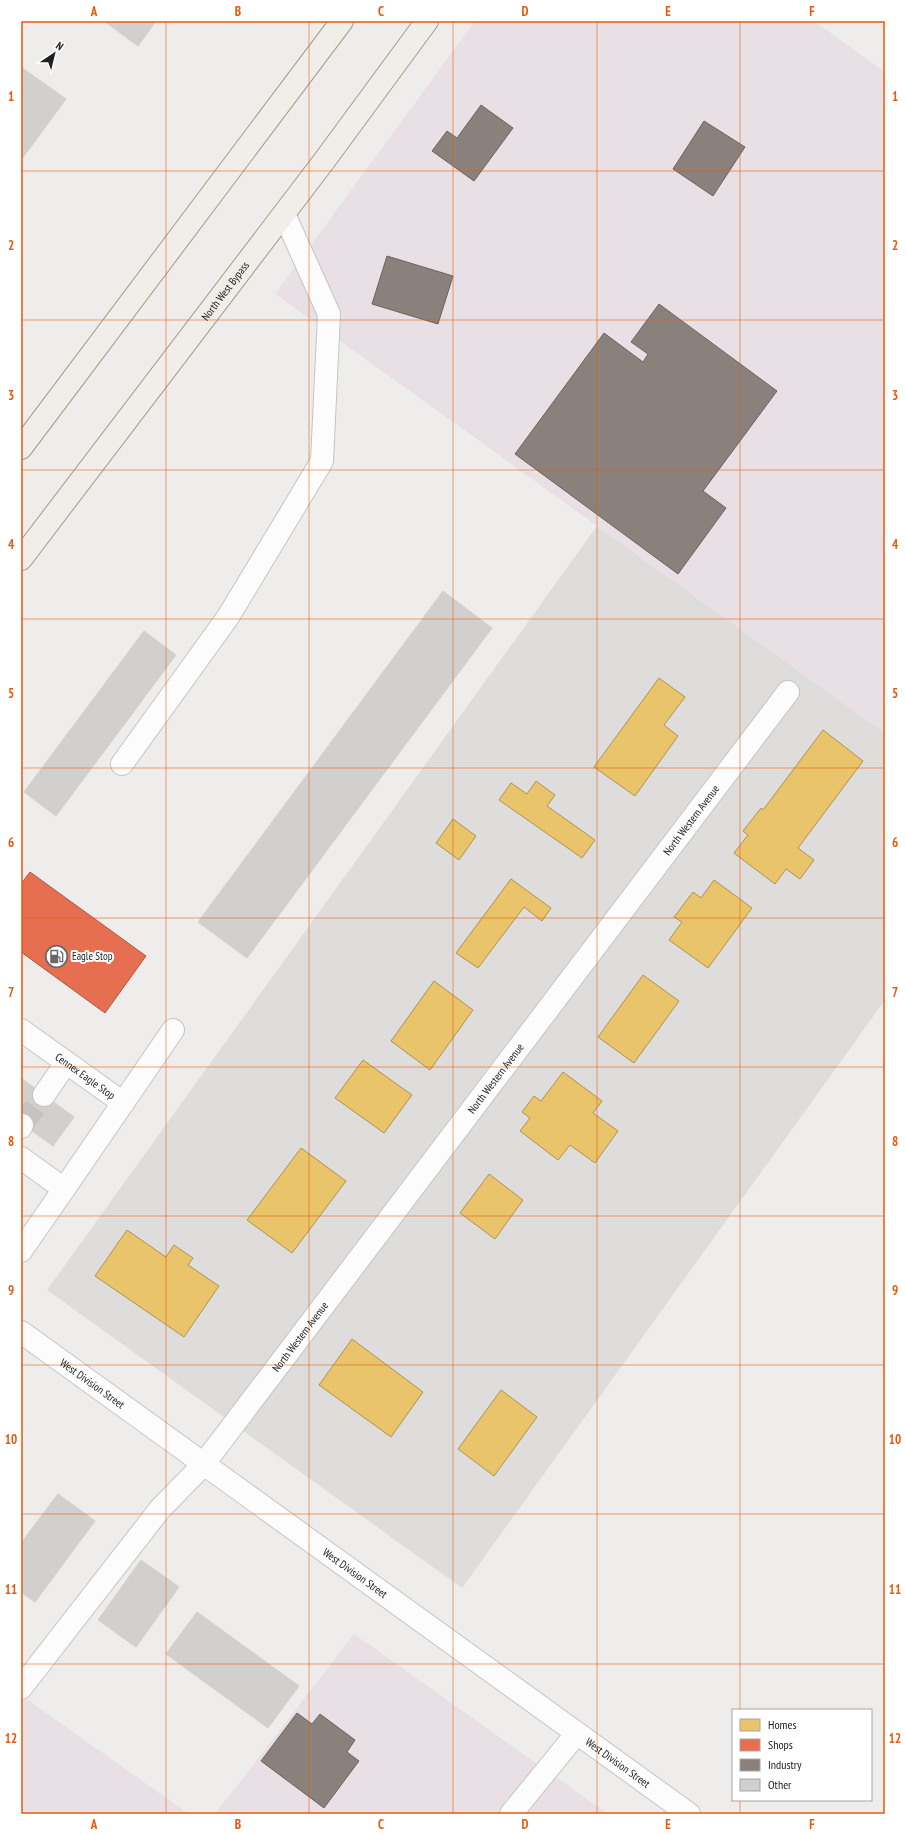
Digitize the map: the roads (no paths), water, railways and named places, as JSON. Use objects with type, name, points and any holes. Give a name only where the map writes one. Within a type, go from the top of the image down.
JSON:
[{"type":"main road","points":[[21,448],[342,21]]},
{"type":"main road","name":"North West Bypass","points":[[21,559],[284,214],[427,21]]},
{"type":"street","points":[[122,764],[228,617],[322,461],[329,314],[284,214]]},
{"type":"street","name":"North Western Avenue","points":[[21,1688],[160,1509],[203,1465],[788,692]]},
{"type":"street","points":[[123,1103],[173,1030]]},
{"type":"street","name":"Cennex Eagle Stop","points":[[21,1251],[123,1103],[66,1063],[23,1036]]},
{"type":"street","points":[[44,1096],[66,1063]]},
{"type":"street","points":[[21,1158],[64,1189]]},
{"type":"street","name":"West Division Street","points":[[21,1332],[203,1465],[689,1814]]},
{"type":"street","points":[[511,1814],[577,1733]]},
{"type":"tunnel","points":[[22,1125],[44,1095]]},
{"type":"place","name":"Eagle Stop","points":[[56,956]]}]
